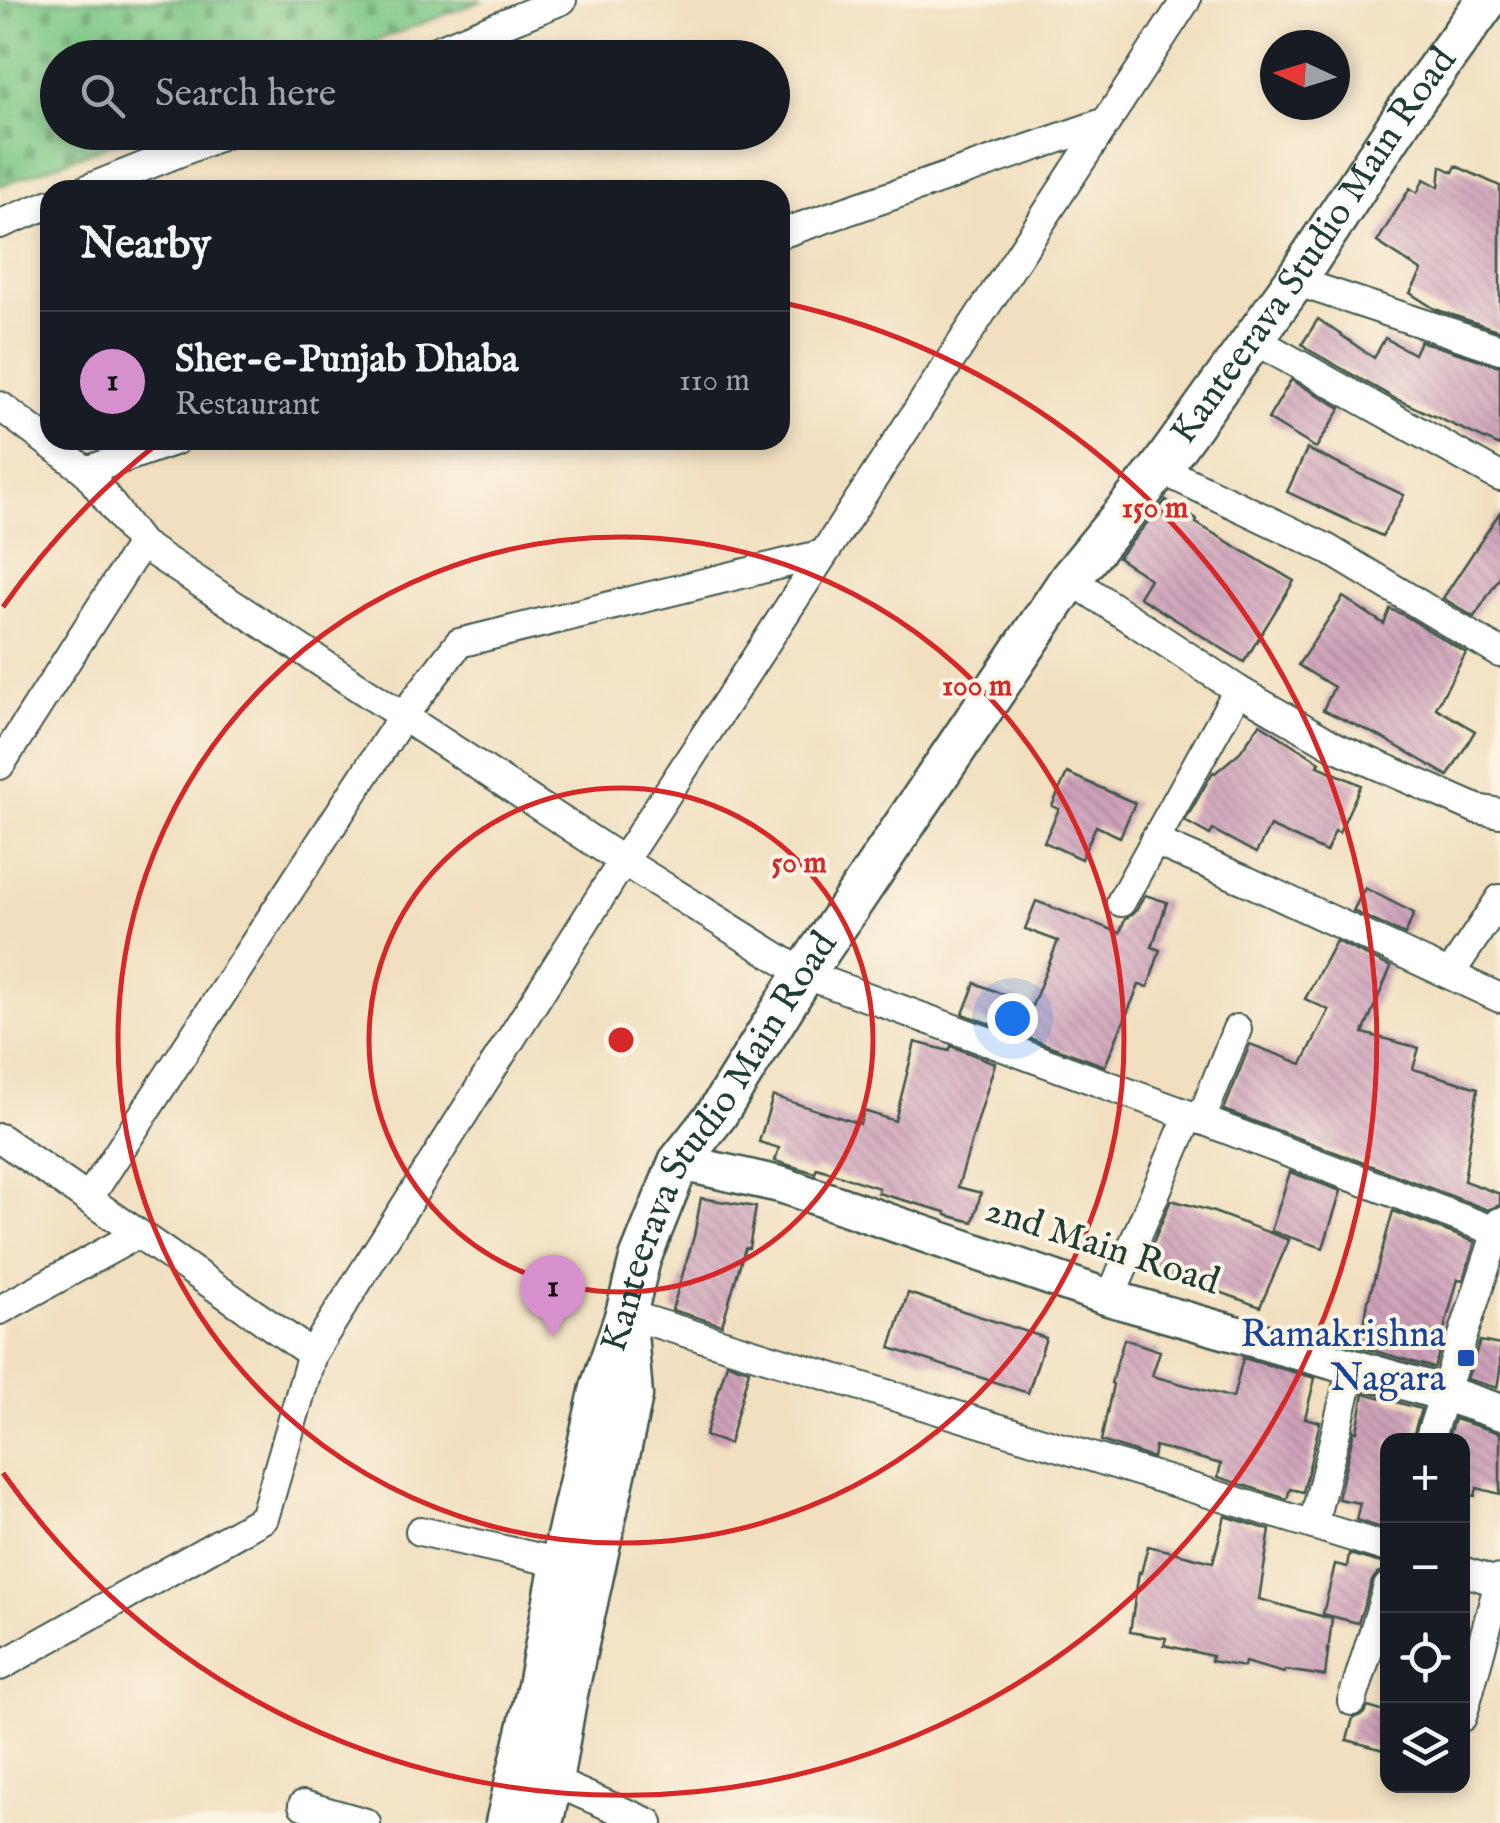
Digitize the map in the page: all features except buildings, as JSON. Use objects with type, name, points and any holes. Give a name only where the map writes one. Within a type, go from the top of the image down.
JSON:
[{"type":"main road","name":"Kanteerava Studio Main Road","points":[[506,1823],[601,1388],[640,1260],[679,1162],[716,1114],[804,974],[1070,579],[1160,468],[1296,281],[1408,110],[1487,0]]},
{"type":"main road","points":[[542,1823],[632,1396],[626,1314]]},
{"type":"street","points":[[463,40],[562,0]]},
{"type":"street","points":[[0,1666],[264,1518],[312,1354],[623,861],[1186,0]]},
{"type":"street","points":[[790,231],[1106,122]]},
{"type":"street","points":[[110,180],[185,150]]},
{"type":"street","points":[[0,224],[40,208]]},
{"type":"street","points":[[1296,281],[1500,349]]},
{"type":"street","points":[[1254,339],[1500,477]]},
{"type":"street","points":[[0,406],[40,436]]},
{"type":"street","points":[[59,450],[86,470],[141,544],[623,861],[804,974],[1499,1229],[1431,1433]]},
{"type":"street","points":[[86,470],[146,450]]},
{"type":"street","points":[[1160,468],[1326,548],[1500,653]]},
{"type":"street","points":[[0,765],[141,544]]},
{"type":"street","points":[[88,1199],[403,716],[459,643],[823,554]]},
{"type":"street","points":[[1070,579],[1238,690],[1336,747],[1477,808],[1500,813]]},
{"type":"street","points":[[1122,902],[1238,690]]},
{"type":"street","points":[[1154,841],[1500,998]]},
{"type":"street","points":[[1450,974],[1500,899]]},
{"type":"street","points":[[1110,1298],[1237,1029]]},
{"type":"street","points":[[0,1138],[312,1354]]},
{"type":"street","name":"2nd Main Road","points":[[679,1162],[782,1185],[1110,1298],[1500,1412]]},
{"type":"street","points":[[0,1310],[138,1234]]},
{"type":"street","points":[[626,1314],[1380,1546]]},
{"type":"street","points":[[1313,1526],[1352,1367]]},
{"type":"street","points":[[420,1531],[561,1563]]},
{"type":"street","points":[[1466,1703],[1500,1582],[1470,1574]]},
{"type":"street","points":[[1352,1701],[1380,1612]]},
{"type":"street","points":[[552,1781],[649,1823]]},
{"type":"street","points":[[303,1805],[366,1823]]},
{"type":"green space","points":[[0,0],[483,0],[378,40],[40,40],[40,150],[95,150],[0,186]]},
{"type":"place","name":"Sher-e-Punjab Dhaba","points":[[553,1337]]},
{"type":"place","name":"Ramakrishna Nagara","points":[[1466,1358]]}]
